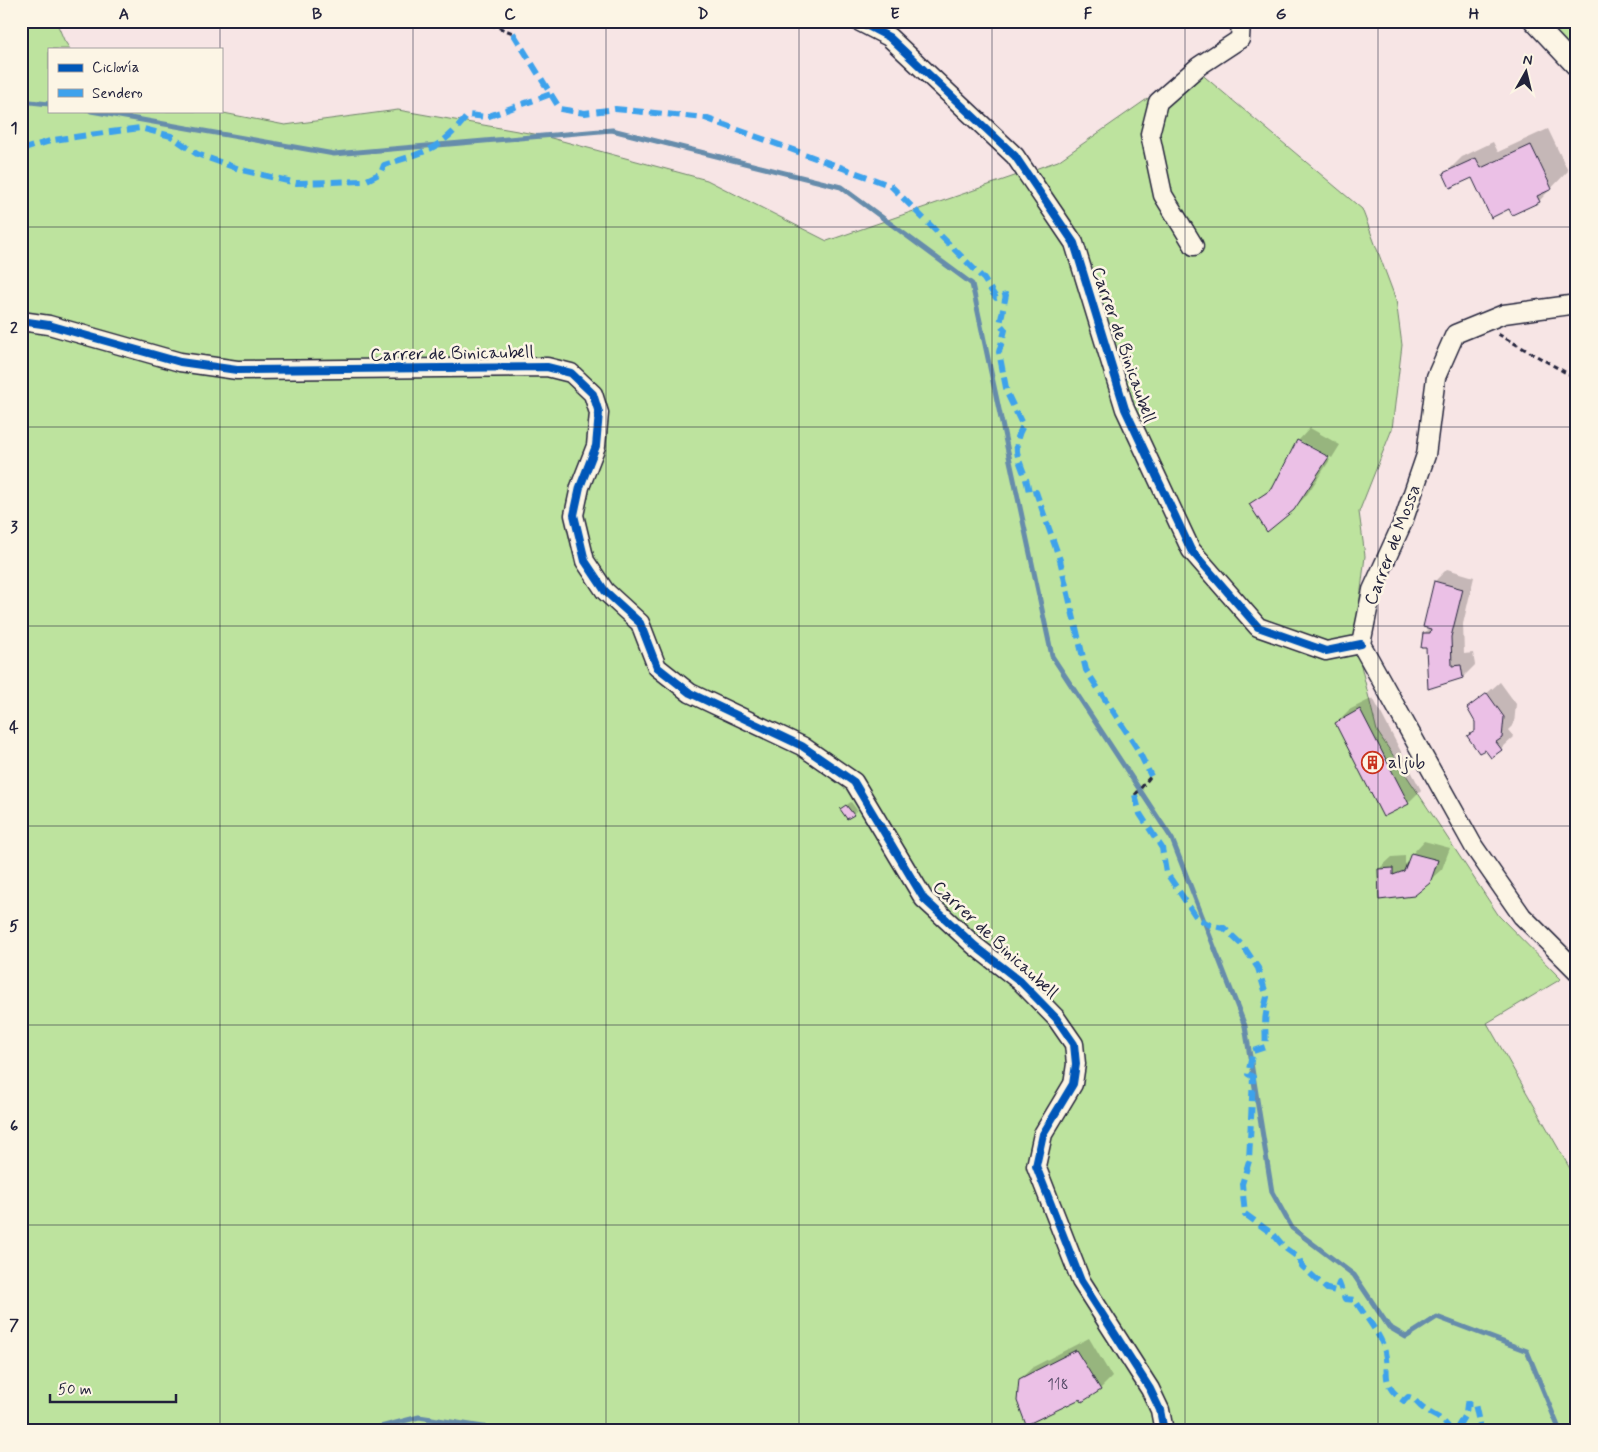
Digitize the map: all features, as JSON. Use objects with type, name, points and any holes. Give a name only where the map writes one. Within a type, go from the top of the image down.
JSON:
[{"type":"street","name":"Carrer de Binicaubell","points":[[858,21],[889,37],[1015,156],[1074,243],[1125,409],[1191,550],[1258,627],[1326,651],[1361,644]]},
{"type":"street","points":[[1194,246],[1163,195],[1150,134],[1158,102],[1199,66],[1240,39],[1241,21]]},
{"type":"street","points":[[1533,21],[1577,68]]},
{"type":"street","name":"Carrer de Mossa","points":[[1361,644],[1372,590],[1403,522],[1426,454],[1436,376],[1455,334],[1504,314],[1577,304]]},
{"type":"street","name":"Carrer de Binicaubell","points":[[21,322],[48,325],[180,362],[237,370],[547,367],[571,373],[594,394],[599,412],[596,446],[580,487],[574,515],[585,561],[604,591],[640,623],[657,667],[690,693],[802,746],[854,782],[924,899],[975,946],[1020,981],[1056,1018],[1074,1044],[1076,1064],[1073,1084],[1043,1134],[1036,1166],[1081,1281],[1150,1389],[1160,1410],[1164,1431]]},
{"type":"street","points":[[1361,644],[1474,847],[1522,916],[1577,971]]},
{"type":"path","points":[[482,21],[513,33]]},
{"type":"path","points":[[1480,324],[1577,379]]},
{"type":"path","points":[[1135,795],[1151,776]]},
{"type":"green space","points":[[21,21],[56,21],[69,48],[48,48],[48,112],[218,112],[285,125],[398,110],[540,135],[707,180],[827,241],[1058,161],[1193,67],[1362,209],[1396,300],[1402,345],[1392,429],[1359,512],[1365,556],[1355,641],[1377,731],[1499,916],[1561,979],[1487,1023],[1577,1181],[1577,1431],[21,1431]]},
{"type":"green space","points":[[1545,21],[1577,21],[1577,47],[1550,40]]},
{"type":"building","points":[[1531,145],[1552,189],[1537,196],[1540,202],[1512,215],[1509,209],[1491,218],[1472,178],[1450,188],[1443,173],[1476,158],[1481,168]]},
{"type":"building","points":[[1297,440],[1329,457],[1294,510],[1267,532],[1249,504],[1272,489]]},
{"type":"building","points":[[1434,581],[1463,589],[1451,637],[1452,666],[1461,665],[1463,678],[1428,689],[1426,648],[1421,648],[1423,633],[1430,633],[1431,629],[1423,627]]},
{"type":"building","points":[[1487,693],[1504,717],[1502,738],[1496,742],[1502,750],[1491,758],[1485,750],[1479,753],[1467,736],[1475,731],[1475,722],[1467,708]]},
{"type":"building","name":"aljub","points":[[1360,709],[1409,804],[1383,817],[1335,723]]},
{"type":"building","points":[[846,805],[854,815],[847,819],[840,809]]},
{"type":"building","points":[[1411,853],[1438,860],[1430,883],[1414,896],[1379,900],[1378,869],[1393,868],[1393,875],[1404,871]]},
{"type":"building","points":[[1076,1350],[1101,1390],[1082,1402],[1080,1399],[1026,1425],[1017,1401],[1019,1379]]},
{"type":"waterway","points":[[21,101],[48,104]]},
{"type":"waterway","points":[[97,112],[334,154],[612,130],[841,187],[972,284],[1052,656],[1172,839],[1245,1026],[1272,1192],[1292,1228],[1354,1275],[1389,1327],[1406,1337],[1437,1317],[1527,1351],[1560,1431]]},
{"type":"waterway","points":[[365,1431],[419,1417],[509,1431]]},
{"type":"waterway","points":[[205,1431],[214,1426],[216,1431]]},
{"type":"marked path","points":[[513,33],[560,109],[585,113],[615,109],[705,118],[891,186],[984,279],[996,298],[1006,295],[1000,324],[1005,330],[999,352],[1007,393],[1023,426],[1017,444],[1017,452],[1029,493],[1036,492],[1060,560],[1086,670],[1137,748],[1151,776]]},
{"type":"marked path","points":[[21,150],[53,140],[140,128],[171,136],[197,154],[242,170],[296,183],[365,181],[381,173],[384,165],[421,153],[440,143],[468,115],[486,117],[551,94]]},
{"type":"marked path","points":[[1135,795],[1140,814],[1162,848],[1166,872],[1197,918],[1212,926],[1224,928],[1244,947],[1258,968],[1267,997],[1264,1009],[1267,1009],[1265,1047],[1253,1051],[1248,1074],[1253,1077],[1249,1161],[1242,1184],[1245,1214],[1274,1235],[1285,1248],[1299,1258],[1302,1266],[1327,1289],[1336,1291],[1339,1283],[1345,1299],[1355,1300],[1382,1342],[1386,1357],[1388,1383],[1396,1395],[1404,1401],[1408,1397],[1413,1399],[1428,1412],[1443,1421],[1450,1429],[1456,1430],[1466,1413],[1467,1404],[1475,1404],[1481,1431]]},
{"type":"cycle path","points":[[858,21],[889,37],[1015,156],[1074,243],[1125,409],[1191,550],[1258,627],[1326,651],[1361,644]]},
{"type":"cycle path","points":[[21,321],[49,325],[180,362],[237,370],[547,367],[571,373],[593,394],[599,413],[596,446],[580,487],[574,515],[585,561],[605,591],[640,623],[657,667],[690,693],[802,746],[854,782],[924,899],[975,946],[1020,981],[1056,1018],[1074,1044],[1076,1064],[1073,1084],[1043,1134],[1036,1166],[1081,1281],[1150,1389],[1160,1410],[1164,1431]]},
{"type":"place","name":"aljub","points":[[1372,763]]}]
